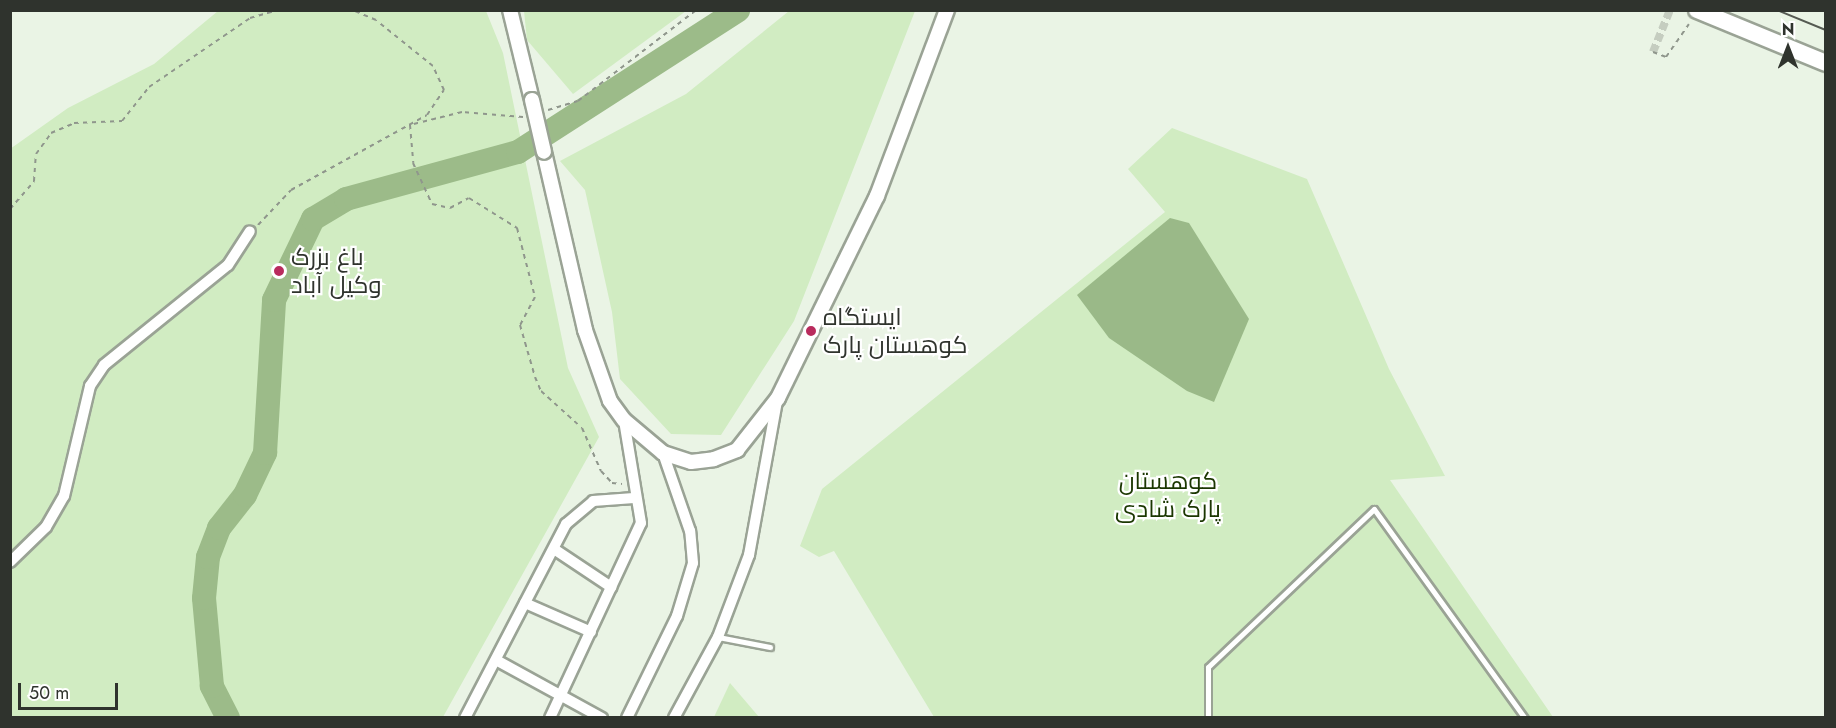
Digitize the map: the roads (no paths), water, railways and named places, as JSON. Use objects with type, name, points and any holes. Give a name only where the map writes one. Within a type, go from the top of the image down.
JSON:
[{"type":"highway","points":[[1698,11],[1826,63]]},
{"type":"street","points":[[512,13],[585,330],[610,401],[624,420],[663,453],[691,462],[737,450],[778,398],[877,196],[947,10]]},
{"type":"street","points":[[1686,10],[1698,11]]},
{"type":"street","points":[[10,562],[46,527],[64,496],[90,386],[104,365],[228,265],[250,231]]},
{"type":"street","points":[[674,717],[718,636],[749,555],[778,398]]},
{"type":"street","points":[[550,717],[641,523],[634,498],[624,420]]},
{"type":"street","points":[[627,717],[677,616],[693,563],[690,531],[663,453]]},
{"type":"street","points":[[465,717],[555,549],[566,524],[593,501],[634,498]]},
{"type":"street","points":[[555,549],[611,587]]},
{"type":"street","points":[[525,603],[591,632]]},
{"type":"street","points":[[495,660],[602,717]]},
{"type":"lane","points":[[1208,717],[1208,667],[1374,509],[1525,717]]},
{"type":"lane","points":[[718,636],[770,647]]},
{"type":"waterway","points":[[228,718],[212,686],[204,598],[208,557],[219,528],[245,495],[265,453],[274,300],[313,219],[346,199],[518,152],[738,10]]},
{"type":"tunnel","points":[[1653,52],[1670,10]]},
{"type":"tram line","points":[[1777,10],[1826,30]]},
{"type":"place","name":"باغ بزرک وکیل آباد","points":[[279,271]]},
{"type":"place","name":"ایستگاه کوهستان پارک","points":[[811,331]]},
{"type":"park label","name":"کوهستان پارک شادی","points":[[1168,495]]}]
